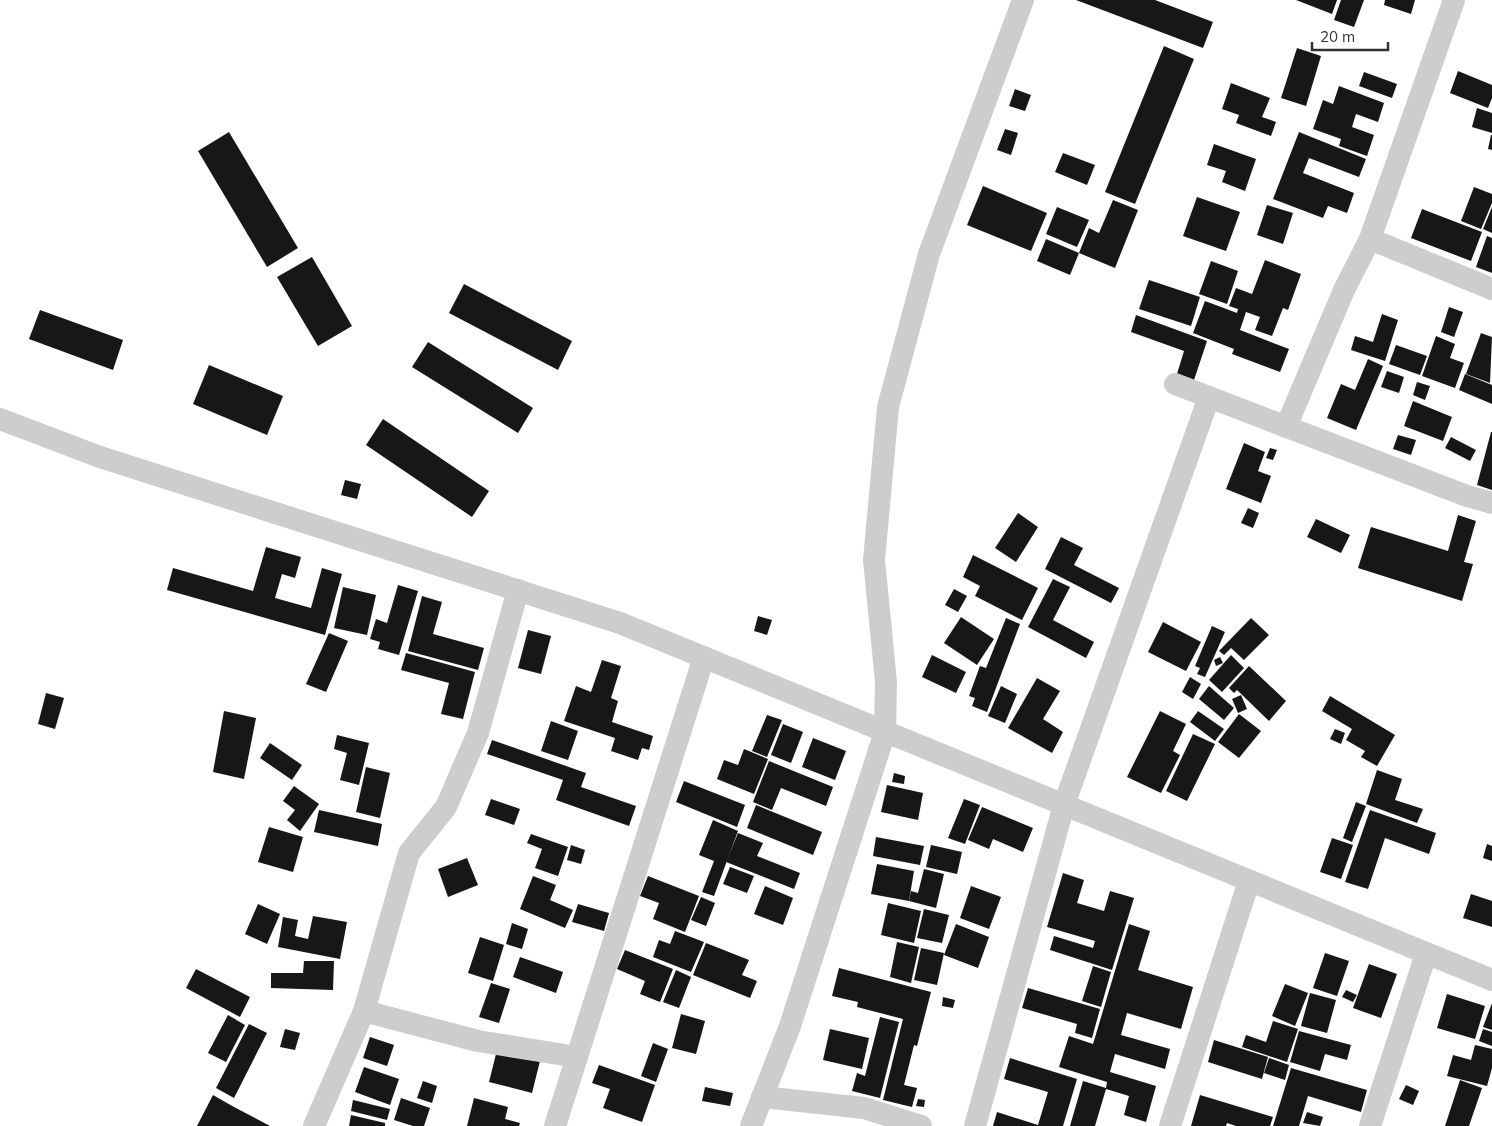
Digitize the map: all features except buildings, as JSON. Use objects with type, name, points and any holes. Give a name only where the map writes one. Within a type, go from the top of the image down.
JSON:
[{"type":"street","points":[[751,1126],[790,1026],[885,732],[886,682],[874,560],[888,408],[929,254],[1022,0]]},
{"type":"street","points":[[1286,427],[1344,290],[1370,239],[1454,0]]},
{"type":"street","points":[[1370,239],[1492,289]]},
{"type":"street","points":[[1175,384],[1467,496],[1492,503]]},
{"type":"street","points":[[975,1126],[1064,805],[1208,397]]},
{"type":"street","points":[[0,419],[100,457],[620,623],[1492,980]]},
{"type":"street","points":[[314,1126],[364,1011],[409,853],[446,807],[478,733],[518,590]]},
{"type":"street","points":[[555,1126],[704,658]]},
{"type":"street","points":[[1170,1126],[1248,881]]},
{"type":"street","points":[[1370,1126],[1426,954]]},
{"type":"street","points":[[364,1011],[478,1041],[577,1057]]},
{"type":"street","points":[[762,1098],[864,1108],[921,1126]]}]
